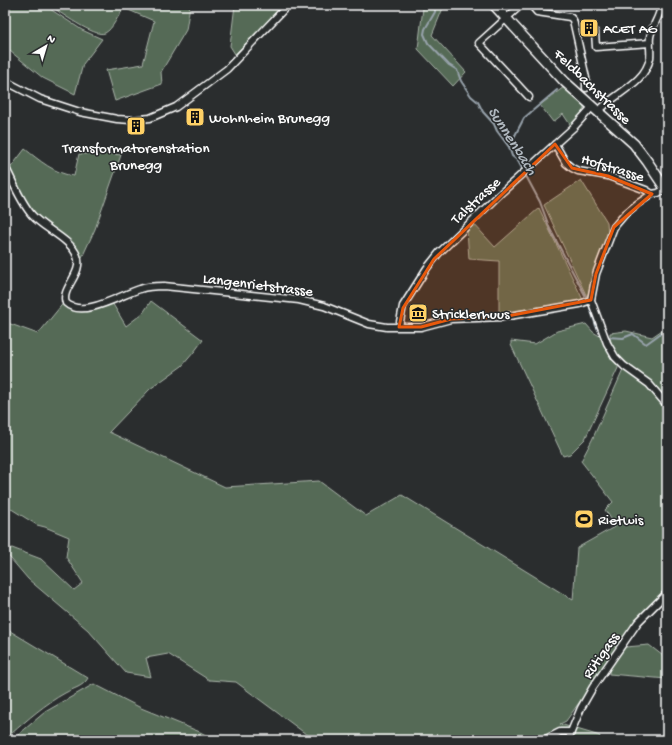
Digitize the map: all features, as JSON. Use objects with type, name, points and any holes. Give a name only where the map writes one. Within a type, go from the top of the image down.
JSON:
[{"type":"main road","name":"Feldbachstrasse","points":[[494,5],[565,82],[634,144],[666,190]]},
{"type":"street","points":[[5,81],[40,99],[80,112],[117,119],[131,120],[150,118],[166,112],[180,104],[227,69],[288,5]]},
{"type":"street","points":[[520,5],[479,43],[528,97]]},
{"type":"street","points":[[531,5],[537,12],[570,16],[573,20],[586,78],[586,88]]},
{"type":"street","name":"Talstrasse","points":[[399,327],[403,308],[434,259],[449,243],[574,127],[642,75],[650,57],[650,37],[659,16],[661,5]]},
{"type":"street","points":[[595,32],[596,47],[650,43]]},
{"type":"street","name":"Hofstrasse","points":[[555,144],[566,163],[572,168],[578,171],[608,176],[646,190],[652,194]]},
{"type":"street","name":"Langenrietstrasse","points":[[5,166],[28,210],[40,223],[71,246],[77,256],[79,264],[66,293],[65,301],[69,306],[88,307],[104,303],[142,288],[164,286],[300,300],[324,306],[376,326],[421,327],[451,319],[503,317],[580,304],[591,300]]},
{"type":"street","points":[[666,190],[652,194],[625,214],[614,227],[596,274],[591,300],[607,343],[615,357],[624,366],[648,384],[667,405]]},
{"type":"street","name":"Rütigass","points":[[569,740],[571,732],[587,697],[641,620],[667,594]]},
{"type":"street","points":[[560,732],[560,740]]},
{"type":"street","points":[[544,740],[560,732],[571,732]]},
{"type":"highlighted area","points":[[555,144],[572,168],[608,176],[652,194],[614,227],[596,274],[591,300],[503,317],[451,319],[421,327],[399,327],[403,308],[434,259]]},
{"type":"green space","points":[[8,5],[44,5],[82,30],[102,39],[83,64],[75,94],[43,78],[5,47],[5,16],[10,10]]},
{"type":"green space","points":[[49,5],[190,5],[186,30],[161,72],[162,84],[115,101],[106,70],[143,64],[154,21],[124,8],[108,31],[105,33],[93,32]]},
{"type":"green space","points":[[235,5],[284,5],[235,54],[230,46]]},
{"type":"green space","points":[[419,5],[440,5],[443,8],[432,35],[466,72],[453,86],[418,49],[423,8]]},
{"type":"green space","points":[[564,87],[584,105],[584,111],[571,126],[563,114],[553,122],[540,105]]},
{"type":"green space","points":[[25,149],[54,169],[67,175],[74,176],[79,154],[87,154],[88,151],[121,155],[95,229],[79,264],[76,253],[36,219],[8,171]]},
{"type":"green space","points":[[581,180],[607,222],[608,234],[587,297],[544,205]]},
{"type":"green space","points":[[539,208],[583,300],[499,313],[499,261],[469,259],[467,230],[473,223],[495,247]]},
{"type":"green space","points":[[65,301],[74,307],[111,301],[126,326],[143,313],[151,301],[203,340],[182,366],[150,389],[109,432],[225,487],[319,481],[366,516],[402,495],[573,600],[577,548],[616,526],[605,510],[613,502],[581,461],[623,370],[626,370],[652,390],[667,408],[667,591],[626,635],[626,647],[649,645],[667,659],[667,679],[609,674],[610,659],[566,721],[560,724],[600,736],[598,740],[314,740],[236,682],[209,680],[168,654],[146,658],[151,677],[126,673],[88,630],[28,579],[5,552],[12,548],[41,559],[74,590],[83,583],[66,557],[69,537],[37,525],[5,505],[5,322],[38,334]]},
{"type":"green space","points":[[586,324],[593,332],[603,338],[618,364],[618,368],[585,439],[570,454],[563,456],[511,345],[511,341],[535,344],[557,331]]},
{"type":"green space","points":[[667,328],[667,402],[622,362],[611,343],[610,333],[626,331],[652,337]]},
{"type":"green space","points":[[5,628],[88,678],[81,685],[58,697],[30,717],[11,734],[5,735]]},
{"type":"green space","points":[[94,684],[141,708],[216,740],[12,740],[45,712]]},
{"type":"waterway","name":"Sunnenbach","points":[[432,5],[435,7],[435,12],[425,29],[424,34],[428,43],[449,65],[457,70],[461,81],[471,96],[478,102],[483,112],[494,124],[497,131],[509,147],[512,156],[518,161],[540,202],[550,229],[587,299]]},
{"type":"waterway","points":[[509,147],[524,118],[557,90]]},
{"type":"waterway","name":"Sunnenbach","points":[[589,305],[596,326],[601,335]]},
{"type":"waterway","name":"Sunnenbach","points":[[607,337],[623,338],[633,334],[646,344],[664,331],[667,332]]},
{"type":"place","name":"ACET AG","points":[[589,28]]},
{"type":"place","name":"Wohnheim Brunegg","points":[[195,117]]},
{"type":"place","name":"Transformatorenstation Brunegg","points":[[136,126]]},
{"type":"place","name":"Stricklerhuus","points":[[418,313]]},
{"type":"place","name":"Rietwis","points":[[584,519]]}]
